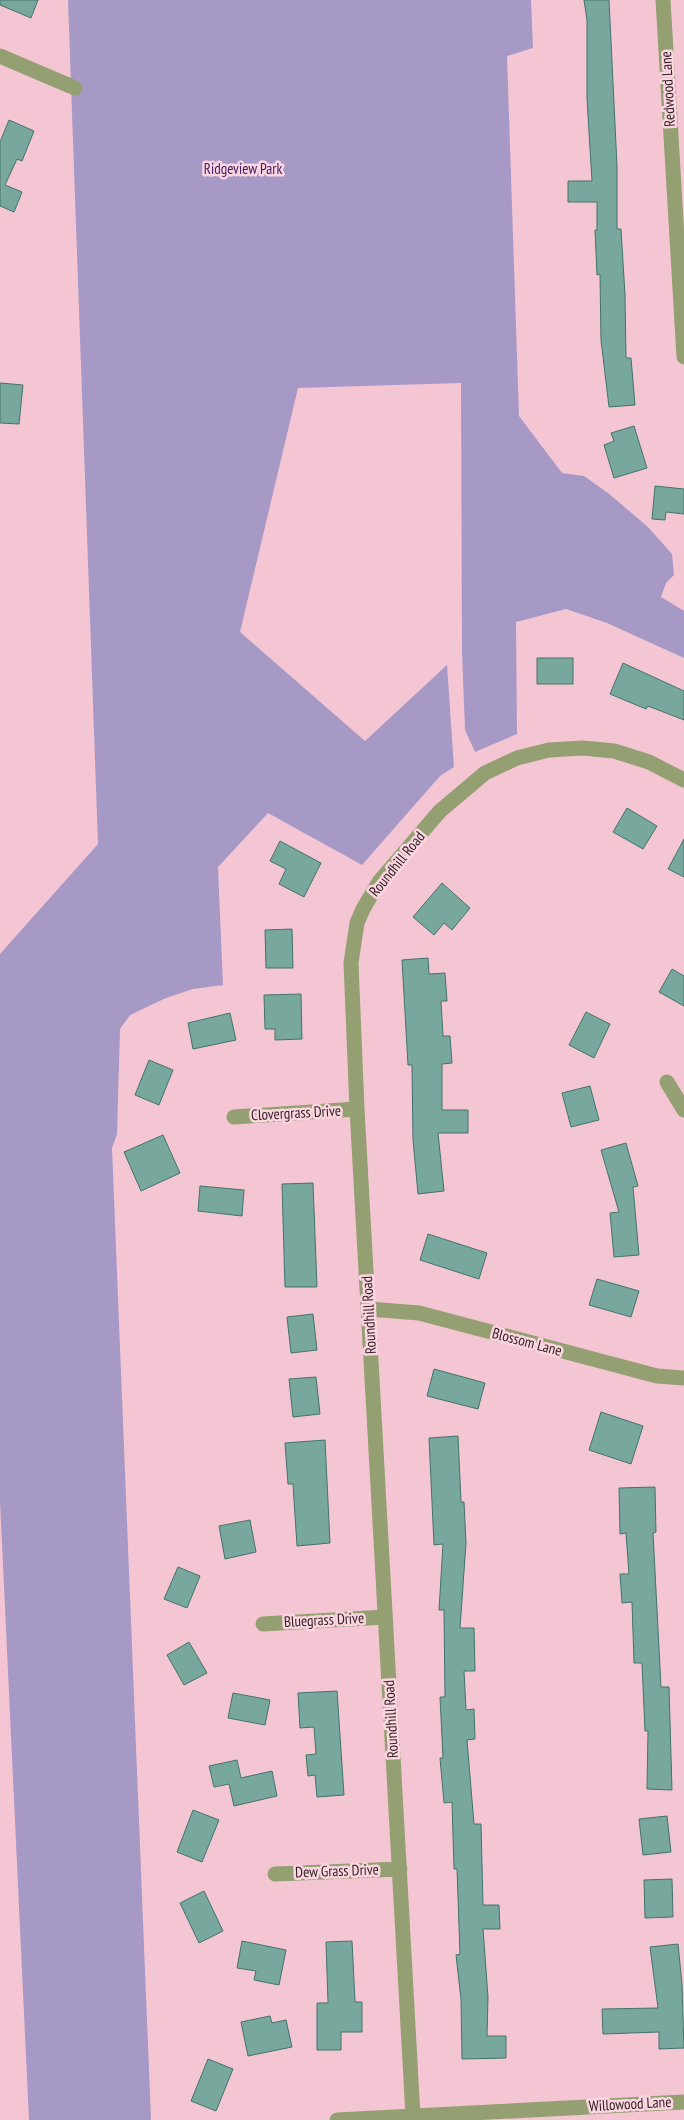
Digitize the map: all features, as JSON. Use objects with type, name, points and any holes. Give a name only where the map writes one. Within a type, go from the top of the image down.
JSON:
[{"type":"street","name":"Redwood Lane","points":[[663,0],[678,135],[684,357]]},
{"type":"street","points":[[0,56],[75,88]]},
{"type":"street","name":"Roundhill Road","points":[[413,2116],[357,1109],[351,963],[357,923],[363,908],[379,882],[440,811],[485,773],[517,758],[549,750],[583,748],[614,752],[649,762],[684,780]]},
{"type":"street","points":[[667,1082],[684,1110]]},
{"type":"street","name":"Clovergrass Drive","points":[[234,1116],[357,1109]]},
{"type":"street","name":"Blossom Lane","points":[[369,1309],[420,1313],[658,1376],[684,1378]]},
{"type":"street","name":"Bluegrass Drive","points":[[263,1624],[385,1617]]},
{"type":"street","name":"Dew Grass Drive","points":[[275,1874],[400,1869]]},
{"type":"street","name":"Willowood Lane","points":[[337,2120],[684,2102]]},
{"type":"green space","name":"Ridgeview Park","points":[[68,0],[531,0],[533,48],[507,56],[519,416],[562,473],[584,476],[608,493],[648,527],[672,554],[674,575],[666,583],[661,597],[684,611],[684,658],[607,623],[566,609],[516,622],[517,734],[475,752],[465,730],[462,652],[461,383],[298,388],[240,632],[365,741],[447,665],[454,767],[440,776],[362,865],[268,813],[218,867],[223,985],[193,989],[166,998],[130,1015],[120,1029],[117,1134],[112,1148],[151,2120],[29,2120],[0,1501],[0,954],[98,844]]},
{"type":"building","points":[[0,0],[38,0],[31,18],[0,5]]},
{"type":"building","points":[[584,0],[609,0],[617,166],[617,229],[621,229],[626,358],[631,358],[635,405],[609,407],[601,340],[600,274],[597,275],[595,230],[597,230],[597,202],[568,202],[568,181],[592,181],[587,99],[587,20]]},
{"type":"building","points":[[9,120],[34,131],[22,161],[17,159],[5,185],[22,192],[14,212],[0,206],[0,142]]},
{"type":"building","points":[[0,383],[23,385],[19,424],[0,423]]},
{"type":"building","points":[[634,426],[647,468],[614,478],[604,445],[614,441],[611,433]]},
{"type":"building","points":[[655,486],[684,489],[684,514],[666,512],[665,520],[652,519]]},
{"type":"building","points":[[537,658],[573,658],[573,684],[537,684]]},
{"type":"building","points":[[623,663],[684,691],[684,720],[648,706],[646,709],[610,694]]},
{"type":"building","points":[[627,808],[657,826],[643,849],[613,832]]},
{"type":"building","points":[[684,839],[684,877],[668,869]]},
{"type":"building","points":[[280,841],[321,863],[304,897],[279,884],[286,869],[270,861]]},
{"type":"building","points":[[442,883],[470,908],[452,930],[444,923],[434,935],[413,917]]},
{"type":"building","points":[[292,929],[293,968],[266,968],[265,930]]},
{"type":"building","points":[[428,958],[429,974],[445,973],[447,1001],[441,1001],[443,1036],[450,1036],[452,1063],[442,1064],[442,1110],[468,1110],[468,1133],[438,1133],[444,1191],[418,1194],[413,1140],[412,1065],[408,1065],[402,960]]},
{"type":"building","points":[[672,969],[684,976],[684,1006],[659,992]]},
{"type":"building","points":[[301,994],[302,1039],[275,1040],[275,1029],[265,1029],[264,995]]},
{"type":"building","points":[[586,1012],[610,1024],[594,1058],[569,1045]]},
{"type":"building","points":[[230,1013],[236,1040],[193,1049],[188,1023]]},
{"type":"building","points":[[149,1060],[173,1070],[159,1105],[135,1095]]},
{"type":"building","points":[[590,1086],[599,1120],[571,1127],[562,1093]]},
{"type":"building","points":[[163,1135],[180,1173],[141,1191],[124,1152]]},
{"type":"building","points":[[626,1143],[638,1186],[633,1187],[639,1255],[614,1257],[610,1213],[619,1212],[601,1150]]},
{"type":"building","points":[[313,1183],[317,1287],[285,1287],[282,1184]]},
{"type":"building","points":[[200,1186],[244,1190],[242,1216],[198,1211]]},
{"type":"building","points":[[428,1234],[487,1253],[479,1279],[420,1260]]},
{"type":"building","points":[[597,1279],[639,1291],[631,1317],[589,1305]]},
{"type":"building","points":[[313,1314],[317,1350],[291,1353],[287,1317]]},
{"type":"building","points":[[434,1369],[485,1383],[478,1409],[427,1396]]},
{"type":"building","points":[[316,1377],[320,1414],[293,1417],[289,1379]]},
{"type":"building","points":[[601,1412],[643,1426],[631,1464],[589,1450]]},
{"type":"building","points":[[458,1436],[461,1502],[464,1502],[466,1543],[460,1628],[474,1628],[475,1671],[464,1671],[466,1710],[474,1709],[475,1739],[467,1740],[474,1824],[481,1824],[483,1905],[499,1905],[500,1929],[483,1929],[488,1997],[487,2036],[506,2036],[506,2058],[462,2059],[461,1999],[456,1955],[460,1954],[457,1869],[454,1869],[452,1802],[444,1803],[440,1758],[443,1758],[440,1697],[445,1697],[444,1610],[439,1610],[443,1544],[434,1545],[429,1438]]},
{"type":"building","points":[[325,1440],[330,1543],[297,1546],[293,1484],[288,1484],[285,1443]]},
{"type":"building","points":[[655,1487],[656,1532],[653,1533],[661,1687],[669,1687],[672,1790],[647,1789],[648,1731],[645,1731],[642,1663],[634,1663],[632,1602],[622,1603],[620,1574],[629,1574],[626,1533],[620,1534],[619,1488]]},
{"type":"building","points":[[250,1520],[256,1552],[225,1559],[219,1526]]},
{"type":"building","points":[[178,1567],[200,1576],[187,1608],[164,1599]]},
{"type":"building","points":[[189,1642],[207,1673],[184,1685],[167,1655]]},
{"type":"building","points":[[337,1691],[344,1795],[317,1797],[315,1775],[308,1776],[306,1755],[316,1754],[314,1727],[300,1728],[298,1693]]},
{"type":"building","points":[[233,1693],[270,1700],[265,1725],[228,1718]]},
{"type":"building","points":[[237,1760],[241,1778],[272,1771],[277,1796],[234,1806],[229,1784],[214,1787],[209,1766]]},
{"type":"building","points":[[193,1810],[219,1820],[202,1862],[177,1852]]},
{"type":"building","points":[[667,1816],[671,1852],[643,1855],[639,1819]]},
{"type":"building","points":[[672,1879],[673,1917],[645,1918],[644,1880]]},
{"type":"building","points":[[204,1891],[223,1931],[199,1943],[180,1903]]},
{"type":"building","points":[[242,1941],[286,1950],[279,1985],[254,1980],[256,1971],[237,1968]]},
{"type":"building","points":[[352,1941],[355,2002],[362,2002],[362,2032],[341,2032],[341,2050],[317,2050],[317,2003],[328,2003],[326,1942]]},
{"type":"building","points":[[678,1944],[682,1984],[684,2048],[659,2049],[659,2032],[603,2034],[602,2009],[658,2008],[650,1947]]},
{"type":"building","points":[[270,2016],[272,2023],[286,2020],[292,2047],[248,2056],[241,2022]]},
{"type":"building","points":[[208,2059],[233,2069],[216,2111],[191,2101]]}]
